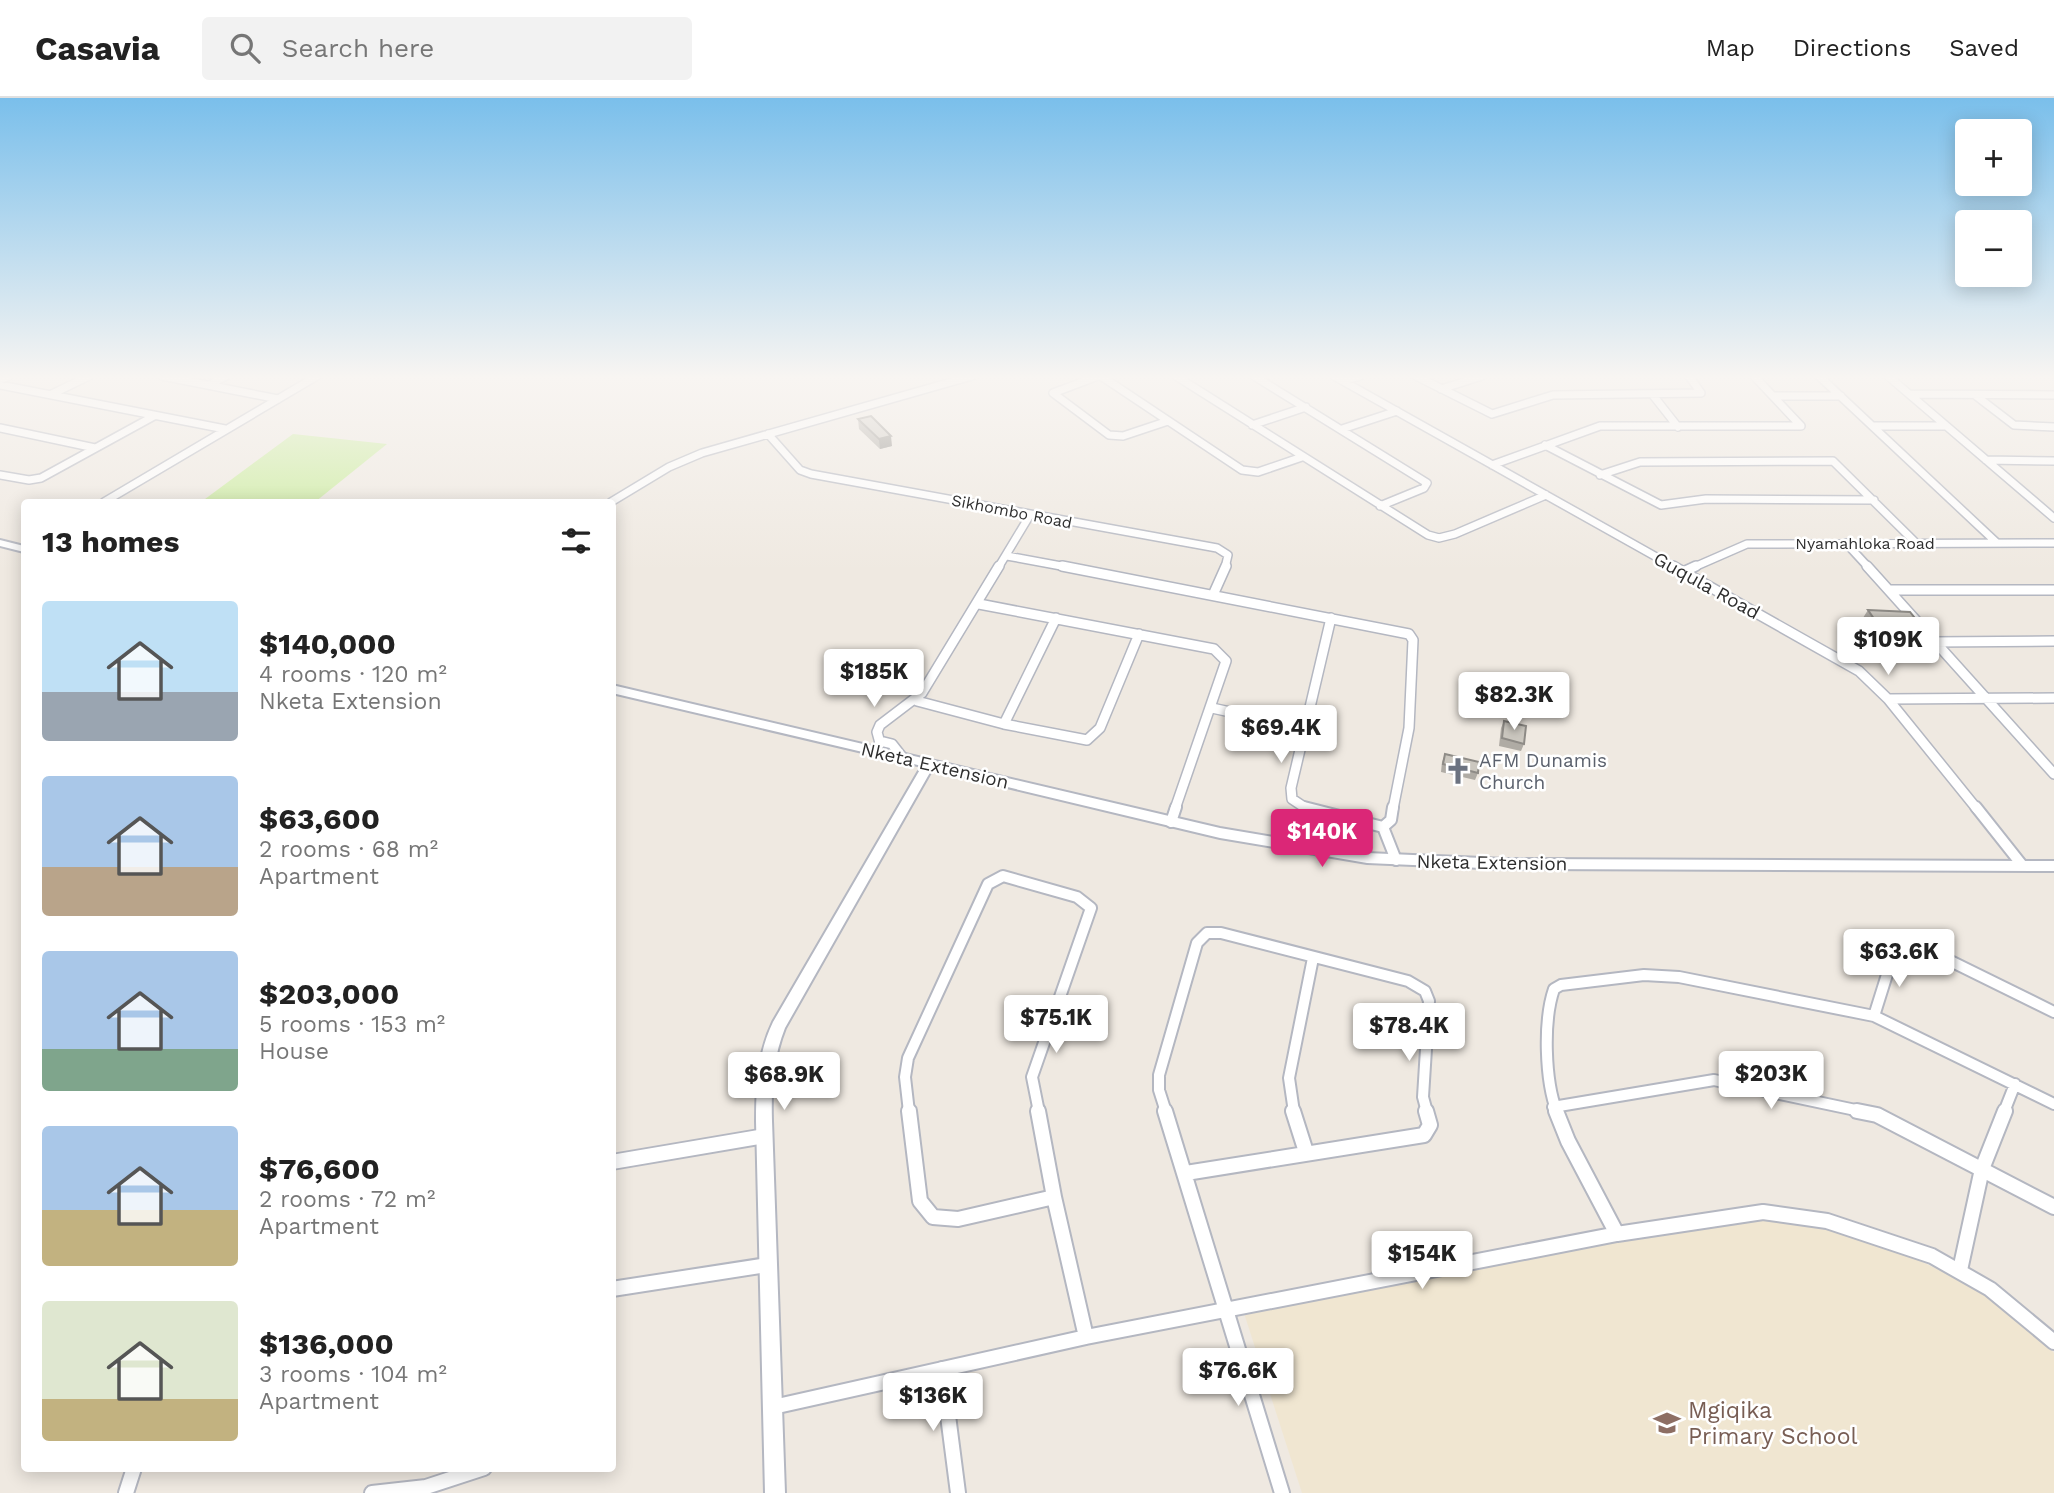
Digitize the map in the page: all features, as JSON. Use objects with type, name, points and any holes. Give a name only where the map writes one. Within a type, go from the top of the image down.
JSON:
[{"type":"street","points":[[62,441],[95,448]]},
{"type":"street","points":[[0,475],[29,480],[41,478],[108,441]]},
{"type":"street","points":[[109,499],[205,441]]},
{"type":"street","points":[[616,499],[676,463],[745,441]]},
{"type":"street","name":"Sikhombo Road","points":[[775,441],[804,472],[1222,551],[1229,560],[1213,595]]},
{"type":"street","points":[[1199,441],[1247,472],[1302,457]]},
{"type":"street","points":[[1277,441],[1420,531],[1439,538],[1455,534],[1546,495]]},
{"type":"street","points":[[1361,441],[1427,483],[1424,488],[1380,506]]},
{"type":"street","name":"Guqula Road","points":[[1450,441],[1851,666],[1888,699],[2022,866]]},
{"type":"street","points":[[1492,465],[1556,441]]},
{"type":"street","points":[[1889,441],[1997,542]]},
{"type":"street","points":[[1963,441],[2054,518]]},
{"type":"street","points":[[1545,445],[1666,506],[1706,499],[1874,500]]},
{"type":"street","points":[[1986,460],[2054,461]]},
{"type":"street","points":[[1600,475],[1640,461],[1830,461],[1839,464],[1916,543]]},
{"type":"street","points":[[878,746],[878,730],[884,720],[917,701],[979,604],[1030,515]]},
{"type":"street","points":[[0,543],[21,548]]},
{"type":"street","points":[[1846,543],[1983,698],[2049,762],[2054,774]]},
{"type":"street","name":"Nyamahloka Road","points":[[1683,572],[1747,544],[2054,543]]},
{"type":"street","points":[[1007,556],[1402,630],[1413,640],[1409,728],[1391,820],[1383,827]]},
{"type":"street","points":[[1889,590],[2053,591]]},
{"type":"street","points":[[979,604],[1214,649],[1223,655],[1226,661],[1212,708],[1171,822]]},
{"type":"street","points":[[1004,724],[1056,618]]},
{"type":"street","points":[[1331,618],[1291,788],[1295,803],[1308,810],[1383,827]]},
{"type":"street","points":[[917,701],[1079,740],[1095,736],[1139,634]]},
{"type":"street","points":[[1933,642],[2054,641]]},
{"type":"street","name":"Nketa Extension","points":[[616,690],[878,746],[903,758],[1171,822],[1289,847],[1396,860],[1505,864],[2054,866]]},
{"type":"street","points":[[1888,699],[2054,698]]},
{"type":"street","points":[[1212,708],[1304,728]]},
{"type":"street","points":[[775,1493],[767,1265],[766,1066],[778,1026],[929,764]]},
{"type":"street","points":[[1383,827],[1396,860]]},
{"type":"street","points":[[1054,1197],[958,1219],[933,1217],[920,1201],[905,1077],[908,1058],[988,884],[1003,876],[1077,897],[1091,908],[1032,1077],[1054,1197],[1086,1338]]},
{"type":"street","points":[[1186,1173],[1306,1152],[1418,1137],[1429,1131],[1423,1097],[1429,1001],[1425,991],[1408,981],[1216,932],[1200,939],[1159,1082],[1186,1173],[1282,1493]]},
{"type":"street","points":[[1874,1016],[1895,949],[1904,942],[1922,947],[2054,1012]]},
{"type":"street","points":[[1306,1152],[1291,1104],[1289,1078],[1313,958]]},
{"type":"street","points":[[1617,1234],[1553,1107],[1549,1085],[1548,1007],[1554,989],[1560,985],[1644,975],[1701,979],[1874,1016],[2054,1104]]},
{"type":"street","points":[[1553,1107],[1714,1080],[1877,1115],[2054,1207]]},
{"type":"street","points":[[1960,1270],[1982,1169],[2015,1084]]},
{"type":"street","points":[[616,1160],[765,1136]]},
{"type":"street","points":[[773,1407],[1086,1338],[1617,1234],[1763,1212],[1827,1221],[1899,1242],[1960,1270],[2000,1296],[2054,1342]]},
{"type":"street","points":[[616,1288],[767,1265]]},
{"type":"street","points":[[942,1369],[958,1493]]},
{"type":"street","points":[[126,1493],[133,1472]]},
{"type":"street","points":[[372,1493],[426,1487],[472,1472]]},
{"type":"shaded area","name":"Mgiqika Primary School","points":[[1766,1215],[1869,1236],[1996,1298],[2054,1353],[2054,1493],[1302,1493],[1243,1310]]},
{"type":"green space","points":[[283,441],[360,441],[387,444],[319,499],[205,499]]},
{"type":"building","points":[[1868,610],[1910,612],[1922,627],[1879,626]]},
{"type":"building","points":[[1504,721],[1526,726],[1524,744],[1502,738]]},
{"type":"building","points":[[1445,754],[1479,762],[1478,773],[1443,764]]},
{"type":"place","name":"AFM Dunamis Church","points":[[1458,771]]},
{"type":"place","name":"Mgiqika Primary School","points":[[1667,1423]]}]
